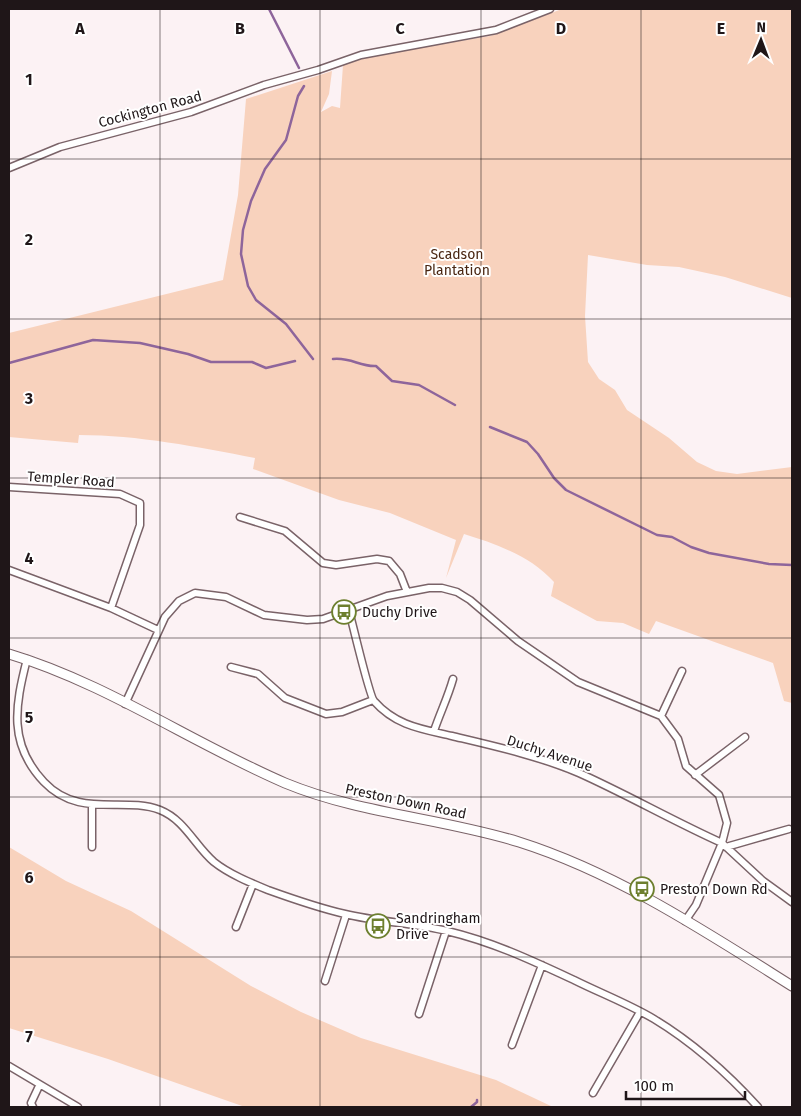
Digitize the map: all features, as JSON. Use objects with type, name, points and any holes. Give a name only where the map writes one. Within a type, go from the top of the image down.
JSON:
[{"type":"street","name":"Cockington Road","points":[[9,168],[60,147],[191,112],[264,85],[361,55],[505,28],[550,9]]},
{"type":"street","name":"Templer Road","points":[[9,488],[120,494],[140,503],[140,525],[111,608]]},
{"type":"street","points":[[240,517],[285,531],[323,563],[336,565],[377,559],[389,561],[400,574],[407,592]]},
{"type":"street","points":[[9,570],[111,608],[158,630]]},
{"type":"street","points":[[125,704],[158,630],[179,601],[195,594],[226,597],[264,614],[288,618],[323,619],[387,596],[429,588],[457,592],[470,600],[518,641],[556,669],[578,682],[661,716],[678,739],[686,766],[719,795],[727,823],[724,845],[696,905],[686,921]]},
{"type":"street","points":[[231,667],[258,674],[285,698],[326,714],[342,712],[373,700],[349,611]]},
{"type":"street","name":"Preston Down Road","points":[[9,654],[27,659],[125,704],[285,782],[327,798],[482,832],[543,851],[594,872],[686,921],[792,986]]},
{"type":"street","points":[[27,659],[18,694],[20,747],[27,762],[46,784],[77,801],[92,805],[160,810],[186,829],[214,862],[253,884],[346,915],[446,931],[518,953],[653,1018],[689,1043],[741,1088],[758,1107]]},
{"type":"street","points":[[661,716],[682,671]]},
{"type":"street","points":[[434,731],[439,715],[446,704],[454,679]]},
{"type":"street","name":"Duchy Avenue","points":[[373,700],[392,718],[408,726],[434,731],[547,762],[578,773],[634,798],[673,821],[724,845]]},
{"type":"street","points":[[695,775],[745,737]]},
{"type":"street","points":[[92,805],[92,847]]},
{"type":"street","points":[[724,845],[789,829]]},
{"type":"street","points":[[724,845],[775,891],[792,902]]},
{"type":"street","points":[[236,927],[253,884]]},
{"type":"street","points":[[325,981],[346,915]]},
{"type":"street","points":[[419,1014],[446,931]]},
{"type":"street","points":[[512,1045],[542,965]]},
{"type":"street","points":[[593,1093],[640,1012]]},
{"type":"street","points":[[9,1066],[39,1086],[78,1107]]},
{"type":"street","points":[[33,1107],[32,1103],[39,1086]]},
{"type":"green space","name":"Scadson Plantation","points":[[562,9],[792,9],[792,298],[725,277],[679,267],[647,265],[588,255],[585,316],[588,362],[599,379],[615,390],[627,410],[669,438],[697,462],[716,471],[737,474],[792,467],[792,703],[784,701],[773,663],[656,621],[649,634],[623,623],[597,621],[551,596],[554,582],[535,565],[512,552],[488,542],[464,534],[446,578],[456,540],[390,513],[339,500],[253,469],[255,458],[168,442],[123,437],[79,435],[78,443],[9,437],[9,333],[223,280],[238,195],[246,99],[332,71],[329,94],[321,112],[332,106],[340,108],[343,65],[371,56],[490,36]]},
{"type":"green space","points":[[9,847],[66,881],[131,911],[251,986],[301,1012],[361,1038],[496,1080],[553,1107],[245,1107],[108,1059],[9,1028]]},
{"type":"waterway","points":[[269,9],[299,68]]},
{"type":"waterway","points":[[304,86],[298,96],[286,140],[265,169],[251,201],[243,230],[241,254],[248,286],[256,300],[286,324],[313,359]]},
{"type":"waterway","points":[[9,363],[93,340],[140,343],[188,354],[211,362],[252,362],[266,368],[295,361]]},
{"type":"waterway","points":[[333,359],[345,359],[376,366],[392,381],[419,385],[455,405]]},
{"type":"waterway","points":[[490,427],[527,442],[538,454],[554,478],[566,490],[657,535],[672,537],[691,547],[709,553],[769,564],[792,565]]},
{"type":"waterway","points":[[471,1107],[477,1100]]},
{"type":"place","name":"Duchy Drive","points":[[344,612]]},
{"type":"place","name":"Preston Down Rd","points":[[642,889]]},
{"type":"place","name":"Sandringham Drive","points":[[378,926]]}]
